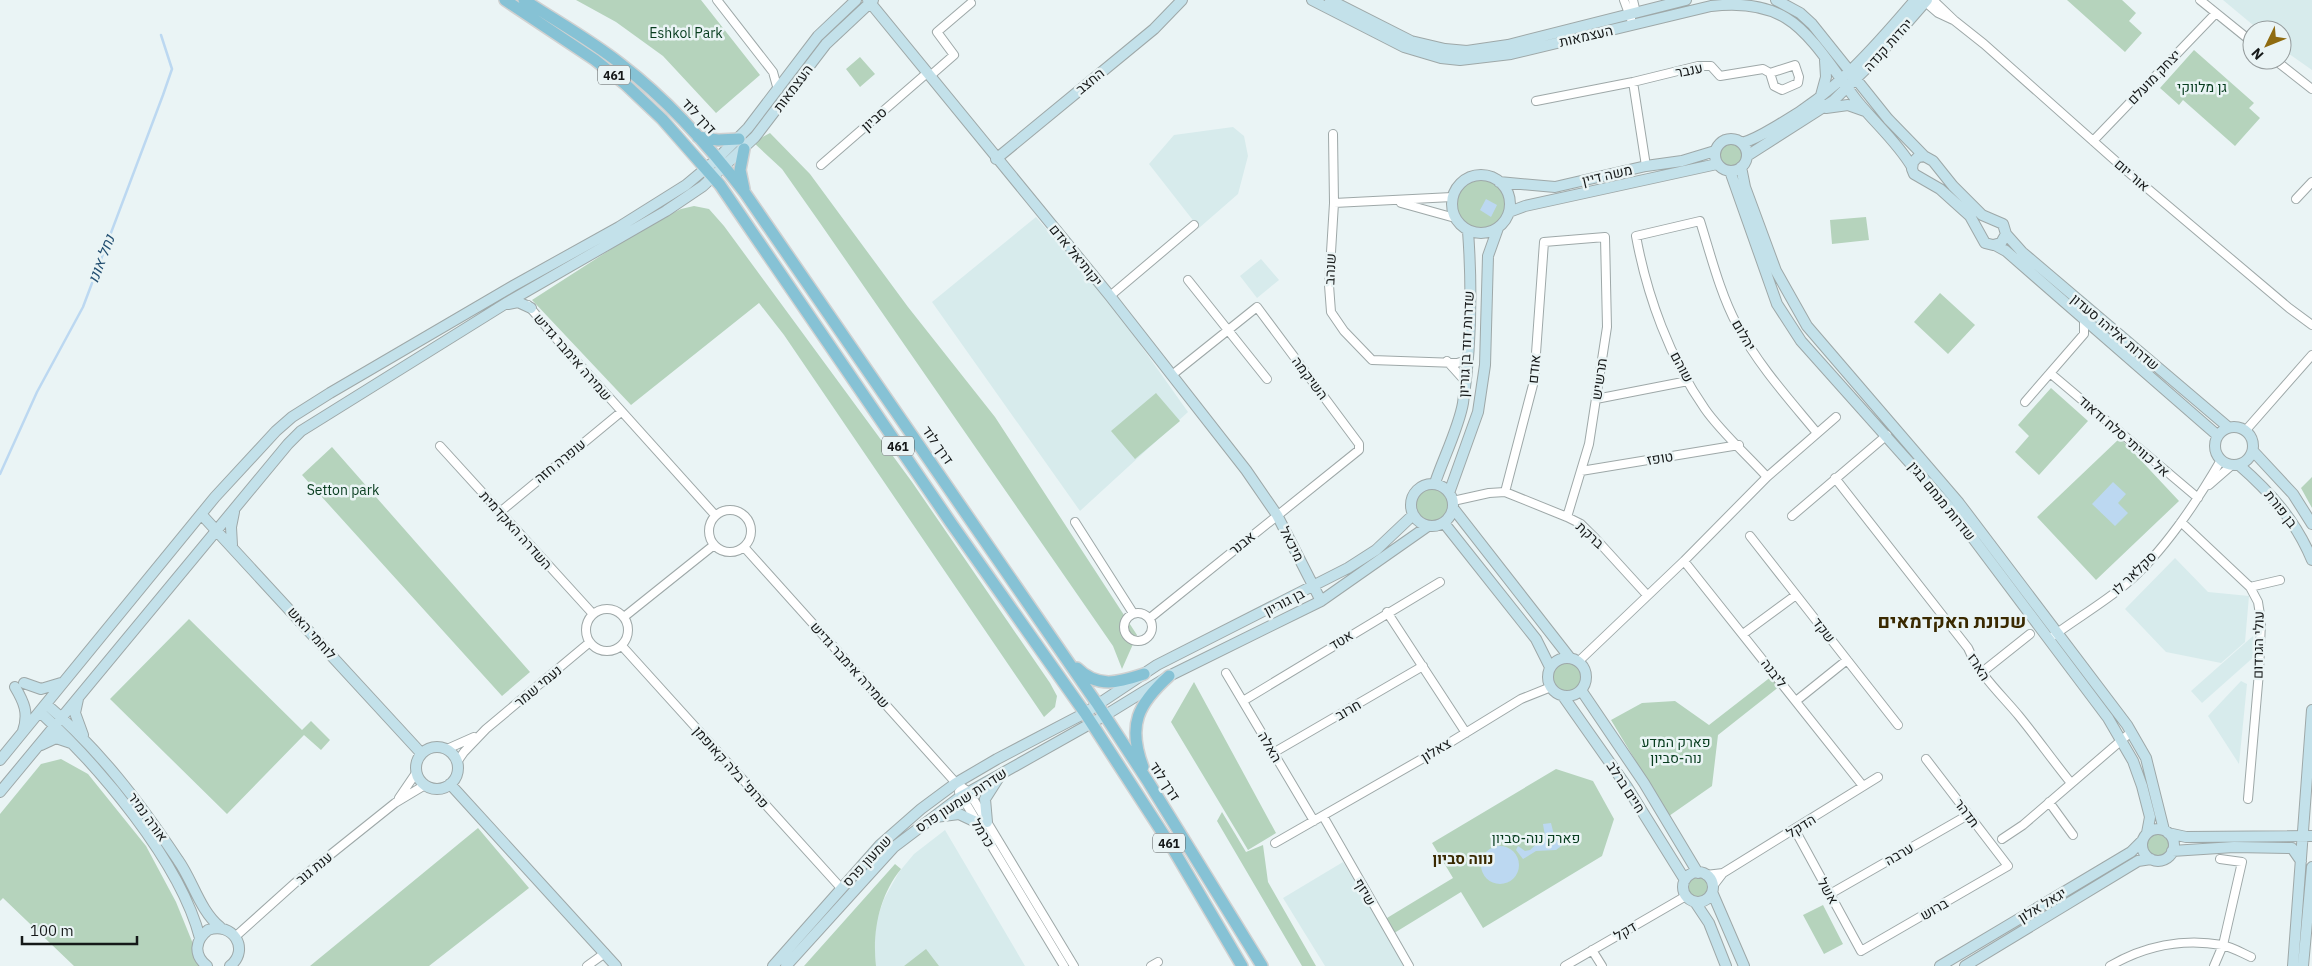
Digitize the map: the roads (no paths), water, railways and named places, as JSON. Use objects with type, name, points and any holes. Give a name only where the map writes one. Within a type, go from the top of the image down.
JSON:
[{"type":"main road","name":"דרך לוד","points":[[505,0],[595,60],[625,84],[662,119],[710,173],[951,524],[1085,713],[1178,857],[1242,966]]},
{"type":"main road","name":"דרך לוד","points":[[524,0],[620,63],[663,100],[698,137],[745,193],[1098,705],[1149,783],[1262,966]]},
{"type":"main road","points":[[698,137],[741,144],[740,172],[745,193]]},
{"type":"main road","points":[[1065,656],[1086,676],[1098,682],[1121,682],[1144,674]]},
{"type":"main road","points":[[1149,783],[1138,752],[1136,721],[1147,698],[1169,676]]},
{"type":"street","points":[[717,0],[773,72],[778,90]]},
{"type":"street","name":"העצמאות","points":[[741,144],[818,36],[856,0]]},
{"type":"street","name":"החצב","points":[[996,159],[1154,29],[1182,0]]},
{"type":"street","name":"העצמאות","points":[[1312,0],[1404,47],[1440,58],[1460,60],[1496,57],[1711,6],[1757,2],[1786,18],[1808,38],[1844,84]]},
{"type":"street","name":"העצמאות","points":[[1330,0],[1394,34],[1430,46],[1460,51],[1495,48],[1686,0]]},
{"type":"street","points":[[1624,0],[1635,24]]},
{"type":"street","points":[[1632,14],[1633,0]]},
{"type":"street","points":[[1776,0],[1800,13],[1812,24],[1901,133],[1924,156],[1915,159],[1912,167]]},
{"type":"street","points":[[2200,0],[2242,34]]},
{"type":"street","name":"העצמאות","points":[[710,173],[741,144],[826,44],[870,1]]},
{"type":"street","name":"יקותיאל אדם","points":[[870,1],[996,159],[1110,296],[1246,470],[1276,515]]},
{"type":"street","name":"יהדות קנדה","points":[[1854,74],[1925,1]]},
{"type":"street","name":"יהדות קנדה","points":[[1854,74],[1872,63],[1925,1]]},
{"type":"street","name":"אור יום","points":[[1925,1],[1938,13],[1954,21],[2250,276],[2312,325]]},
{"type":"street","name":"סביון","points":[[822,165],[954,55],[937,32],[971,3]]},
{"type":"street","name":"יצחק מועלם","points":[[2094,141],[2216,13]]},
{"type":"street","points":[[1822,104],[1826,77],[1824,59]]},
{"type":"street","points":[[1872,63],[1869,83],[1872,97]]},
{"type":"street","name":"ענבר","points":[[1536,101],[1633,82],[1698,66],[1711,66],[1720,76],[1763,69],[1770,74]]},
{"type":"street","points":[[2288,70],[2312,89]]},
{"type":"street","points":[[773,72],[790,73]]},
{"type":"street","points":[[1747,156],[1742,143],[1732,138],[1718,144],[1715,151],[1717,164],[1730,171],[1741,167],[1747,156],[1822,104],[1854,74]]},
{"type":"street","points":[[1633,82],[1646,166]]},
{"type":"street","points":[[1844,84],[1912,167]]},
{"type":"street","points":[[1742,143],[1756,138],[1822,104],[1848,105],[1866,112]]},
{"type":"street","name":"שנהב","points":[[1333,134],[1334,203],[1329,303],[1331,312],[1344,331],[1372,360],[1447,361]]},
{"type":"street","name":"משה דיין","points":[[1498,182],[1556,186],[1646,166],[1682,161],[1715,151]]},
{"type":"street","name":"שדרות אליהו סעדון","points":[[1924,156],[1933,161],[1953,186],[1982,216],[2002,222],[2006,234],[2034,262],[2228,427]]},
{"type":"street","name":"משה דיין","points":[[1509,212],[1525,206],[1717,164]]},
{"type":"street","name":"שדרות מנחם בגין","points":[[1741,167],[1745,187],[1776,271],[1806,326],[1958,503],[2053,636],[2108,718],[2133,760],[2146,799],[2150,824],[2144,837]]},
{"type":"street","name":"שדרות אליהו סעדון","points":[[1912,167],[1915,175],[1940,189],[1970,216],[1985,242],[2006,251],[2218,435]]},
{"type":"street","name":"שדרות מנחם בגין","points":[[1730,171],[1777,304],[1801,341],[1887,435],[1951,509],[2131,732],[2146,758],[2166,832]]},
{"type":"street","points":[[0,792],[216,530],[301,431],[537,285],[666,212],[710,173]]},
{"type":"street","points":[[0,760],[201,514],[250,457],[292,417],[512,286],[710,173]]},
{"type":"street","points":[[1498,228],[1479,234],[1468,231],[1455,218],[1452,211],[1452,197],[1459,184],[1475,175],[1485,175],[1498,182],[1508,193],[1510,202],[1509,212],[1498,228],[1488,256],[1485,365],[1478,412],[1452,501],[1444,523],[1437,526],[1428,526],[1418,521],[1413,514],[1411,506],[1413,495],[1420,488],[1435,483],[1452,501],[1574,659],[1583,666],[1587,678],[1581,690],[1570,696],[1563,696],[1551,687],[1548,677],[1550,668],[1556,661],[1574,659],[1684,561],[1767,477],[1836,417]]},
{"type":"street","points":[[2296,199],[2312,182]]},
{"type":"street","points":[[1334,203],[1452,197]]},
{"type":"street","points":[[1395,201],[1455,218]]},
{"type":"street","name":"שוהם","points":[[1700,221],[1636,236],[1647,283],[1660,321],[1688,381],[1706,410],[1767,477]]},
{"type":"street","name":"יהלום","points":[[1700,221],[1736,324],[1759,360],[1817,433]]},
{"type":"street","points":[[1110,296],[1194,225]]},
{"type":"street","name":"שדרות דוד בן גוריון","points":[[1435,483],[1462,405],[1467,360],[1470,273],[1468,231]]},
{"type":"street","points":[[1995,245],[2003,241],[2006,234]]},
{"type":"street","name":"אודם","points":[[1505,492],[1534,380],[1544,242],[1605,237]]},
{"type":"street","name":"תרשיש","points":[[1567,517],[1589,444],[1607,327],[1605,237]]},
{"type":"street","points":[[1188,280],[1267,379]]},
{"type":"street","points":[[531,308],[528,295],[537,285]]},
{"type":"street","name":"שמירה אימבר גדיש","points":[[512,286],[621,412],[715,515]]},
{"type":"street","points":[[502,306],[518,302],[531,308]]},
{"type":"street","name":"השיקמה","points":[[1228,330],[1257,307],[1359,444],[1359,450]]},
{"type":"street","points":[[2025,402],[2084,334],[2084,319]]},
{"type":"street","points":[[1172,375],[1228,330]]},
{"type":"street","points":[[2246,430],[2312,354]]},
{"type":"street","points":[[1447,361],[1457,363],[1467,360]]},
{"type":"street","points":[[1447,361],[1465,381]]},
{"type":"street","name":"אל כוויתי סלח ודאוד","points":[[2050,373],[2198,498]]},
{"type":"street","points":[[1596,399],[1688,381]]},
{"type":"street","name":"עופרה חזה","points":[[500,512],[621,412]]},
{"type":"street","points":[[2234,426],[2246,430],[2254,443],[2250,457],[2236,465],[2221,460],[2215,448],[2218,435],[2228,427],[2234,426]]},
{"type":"street","points":[[1792,516],[1887,435]]},
{"type":"street","name":"השדרה האקדמית","points":[[440,446],[592,614]]},
{"type":"street","name":"טופז","points":[[1581,471],[1739,446]]},
{"type":"street","name":"אבנר","points":[[1150,618],[1359,450]]},
{"type":"street","points":[[2253,451],[2293,494],[2312,524]]},
{"type":"street","name":"סקלאר לו","points":[[2053,636],[2084,616],[2128,583],[2181,522],[2204,490],[2221,460]]},
{"type":"street","name":"סקלאר לו","points":[[2204,490],[2236,465]]},
{"type":"street","name":"בן פורת","points":[[2236,465],[2267,490],[2289,517],[2301,535],[2312,560]]},
{"type":"street","name":"הארז","points":[[1835,478],[1968,648],[1981,673],[2000,697],[2017,714],[2071,783]]},
{"type":"street","name":"ברקת","points":[[1452,501],[1489,493],[1505,492],[1567,517],[1580,524],[1595,538],[1647,595]]},
{"type":"street","points":[[203,547],[219,543],[232,545],[232,520],[235,509]]},
{"type":"street","points":[[727,509],[746,516],[750,522],[751,536],[744,547],[727,552],[714,545],[708,531],[715,515],[727,509]]},
{"type":"street","name":"לוחמי האש","points":[[201,514],[232,545],[422,752]]},
{"type":"street","name":"בן גוריון","points":[[1144,674],[1348,568],[1376,550],[1413,514]]},
{"type":"street","name":"מיכאל","points":[[1276,515],[1321,601]]},
{"type":"street","points":[[1075,522],[1133,613]]},
{"type":"street","name":"עולי הגרדום","points":[[2181,522],[2250,587],[2258,602],[2261,621],[2248,799]]},
{"type":"street","points":[[1444,523],[1536,639],[1550,668]]},
{"type":"street","points":[[1169,676],[1321,601],[1428,526]]},
{"type":"street","name":"שקד","points":[[1750,536],[1898,724]]},
{"type":"street","points":[[624,617],[714,545]]},
{"type":"street","name":"שמירה אימבר גדיש","points":[[744,547],[956,783]]},
{"type":"street","name":"ליבנה","points":[[1684,561],[1863,786]]},
{"type":"street","points":[[2250,587],[2280,580]]},
{"type":"street","name":"אטד","points":[[1243,701],[1387,612],[1440,582]]},
{"type":"street","points":[[1743,634],[1796,595]]},
{"type":"street","points":[[609,608],[624,617],[629,629],[622,646],[605,651],[590,642],[586,625],[592,614],[609,608]]},
{"type":"street","points":[[1387,612],[1466,733]]},
{"type":"street","points":[[1133,613],[1142,613],[1150,618],[1152,627],[1150,636],[1142,641],[1133,640],[1126,635],[1123,626],[1127,617],[1133,613]]},
{"type":"street","points":[[1981,673],[2030,634]]},
{"type":"street","name":"נעמי שמר","points":[[457,762],[486,729],[590,642]]},
{"type":"street","name":"פרופ' בלה קאופמן","points":[[622,646],[841,888]]},
{"type":"street","points":[[1796,701],[1847,660]]},
{"type":"street","name":"חרוב","points":[[1273,753],[1423,666]]},
{"type":"street","name":"האלה","points":[[1226,673],[1314,821]]},
{"type":"street","points":[[1085,713],[1144,674]]},
{"type":"street","name":"שדרות שמעון פרס","points":[[786,966],[880,861],[927,820],[964,794],[1092,724],[1169,676]]},
{"type":"street","points":[[22,734],[26,722],[26,708],[20,685],[41,689],[50,688],[64,682]]},
{"type":"street","name":"צאלון","points":[[1275,843],[1466,733],[1520,699],[1551,687]]},
{"type":"street","name":"חיים ברלב","points":[[1581,690],[1644,783],[1702,874]]},
{"type":"street","points":[[79,696],[75,713],[86,740]]},
{"type":"street","name":"חיים ברלב","points":[[1563,696],[1627,787],[1685,880]]},
{"type":"street","name":"אורה נמיר","points":[[43,708],[62,716],[86,740],[149,817],[182,866],[212,921],[220,927]]},
{"type":"street","name":"אורה נמיר","points":[[43,708],[138,824],[170,870],[188,904],[200,938],[198,954],[206,966]]},
{"type":"street","points":[[2293,966],[2302,861],[2308,836],[2312,710]]},
{"type":"street","name":"שמעון פרס","points":[[773,966],[841,888],[894,832],[921,809],[956,783],[996,759],[1056,730],[1085,713]]},
{"type":"street","name":"נעמי שמר","points":[[447,749],[486,729]]},
{"type":"street","points":[[2002,839],[2049,802],[2120,739],[2131,732]]},
{"type":"street","points":[[38,747],[56,738],[68,741],[80,751]]},
{"type":"street","points":[[432,747],[447,749],[454,755],[457,762],[456,775],[450,784],[436,789],[426,786],[416,773],[416,762],[422,752],[432,747]]},
{"type":"street","name":"תדהר","points":[[1926,759],[2008,866]]},
{"type":"street","points":[[987,822],[985,799],[992,785],[1004,772]]},
{"type":"street","name":"ענת גוב","points":[[394,803],[416,773]]},
{"type":"street","name":"הדקל","points":[[1713,889],[1724,873],[1878,777]]},
{"type":"street","name":"כרמל","points":[[956,783],[987,822],[1074,966]]},
{"type":"street","points":[[450,784],[616,966]]},
{"type":"street","name":"ענת גוב","points":[[236,936],[295,883],[394,803],[426,786]]},
{"type":"street","name":"כרמל","points":[[964,794],[976,822],[1064,966]]},
{"type":"street","points":[[2049,802],[2073,835]]},
{"type":"street","points":[[927,820],[951,813],[967,817],[976,822]]},
{"type":"street","name":"ערבה","points":[[1830,894],[1968,815]]},
{"type":"street","name":"שיזף","points":[[1323,816],[1409,966]]},
{"type":"street","points":[[2166,832],[2173,841],[2172,851],[2166,859],[2151,859],[2144,853],[2144,837],[2155,829],[2166,832],[2180,837],[2308,836]]},
{"type":"street","name":"אשל","points":[[1795,830],[1861,951]]},
{"type":"street","points":[[2214,966],[2223,945],[2242,862],[2239,862],[2228,836]]},
{"type":"street","name":"יגאל אלון","points":[[1940,966],[2131,852],[2144,837]]},
{"type":"street","points":[[2172,851],[2234,847],[2292,848],[2302,861]]},
{"type":"street","name":"יגאל אלון","points":[[1965,966],[2138,861],[2151,859]]},
{"type":"street","points":[[2220,859],[2239,862]]},
{"type":"street","name":"ברוש","points":[[1861,951],[2008,866]]},
{"type":"street","points":[[2303,966],[2312,867]]},
{"type":"street","name":"הדקל","points":[[1702,874],[1724,873]]},
{"type":"street","points":[[1726,966],[1709,923],[1690,899],[1683,886],[1685,880],[1692,874],[1702,874],[1713,889],[1744,966]]},
{"type":"street","points":[[1690,899],[1704,901],[1713,889]]},
{"type":"street","name":"דקל","points":[[1565,966],[1690,899]]},
{"type":"street","points":[[200,938],[208,930],[220,927],[236,936],[239,951],[231,966]]},
{"type":"street","points":[[2110,966],[2141,950],[2175,943],[2223,945],[2251,956]]},
{"type":"street","points":[[1592,950],[1602,966]]},
{"type":"street","points":[[587,966],[604,953]]},
{"type":"water","points":[[1486,199],[1497,205],[1491,217],[1480,210]]},
{"type":"water","points":[[2113,482],[2126,494],[2118,503],[2128,513],[2115,526],[2092,504]]},
{"type":"water","points":[[1551,823],[1555,839],[1564,844],[1556,850],[1536,851],[1523,859],[1516,850],[1518,846],[1525,851],[1530,850],[1545,836],[1543,824]]},
{"type":"water","points":[[1500,846],[1514,851],[1519,865],[1514,879],[1500,884],[1486,879],[1481,865],[1486,851]]},
{"type":"waterway","name":"נחל אונו","points":[[0,474],[37,392],[83,307],[163,95],[172,69],[161,35]]},
{"type":"district","name":"שכונת האקדמאים","points":[[1952,621]]},
{"type":"district","name":"נווה סביון","points":[[1463,858]]},
{"type":"park label","name":"Eshkol Park","points":[[686,33]]},
{"type":"park label","name":"גן מלווקי","points":[[2202,87]]},
{"type":"park label","name":"Setton park","points":[[343,490]]},
{"type":"park label","name":"פארק המדע נוה-סביון","points":[[1676,750]]},
{"type":"park label","name":"פארק נוה-סביון","points":[[1536,838]]}]
